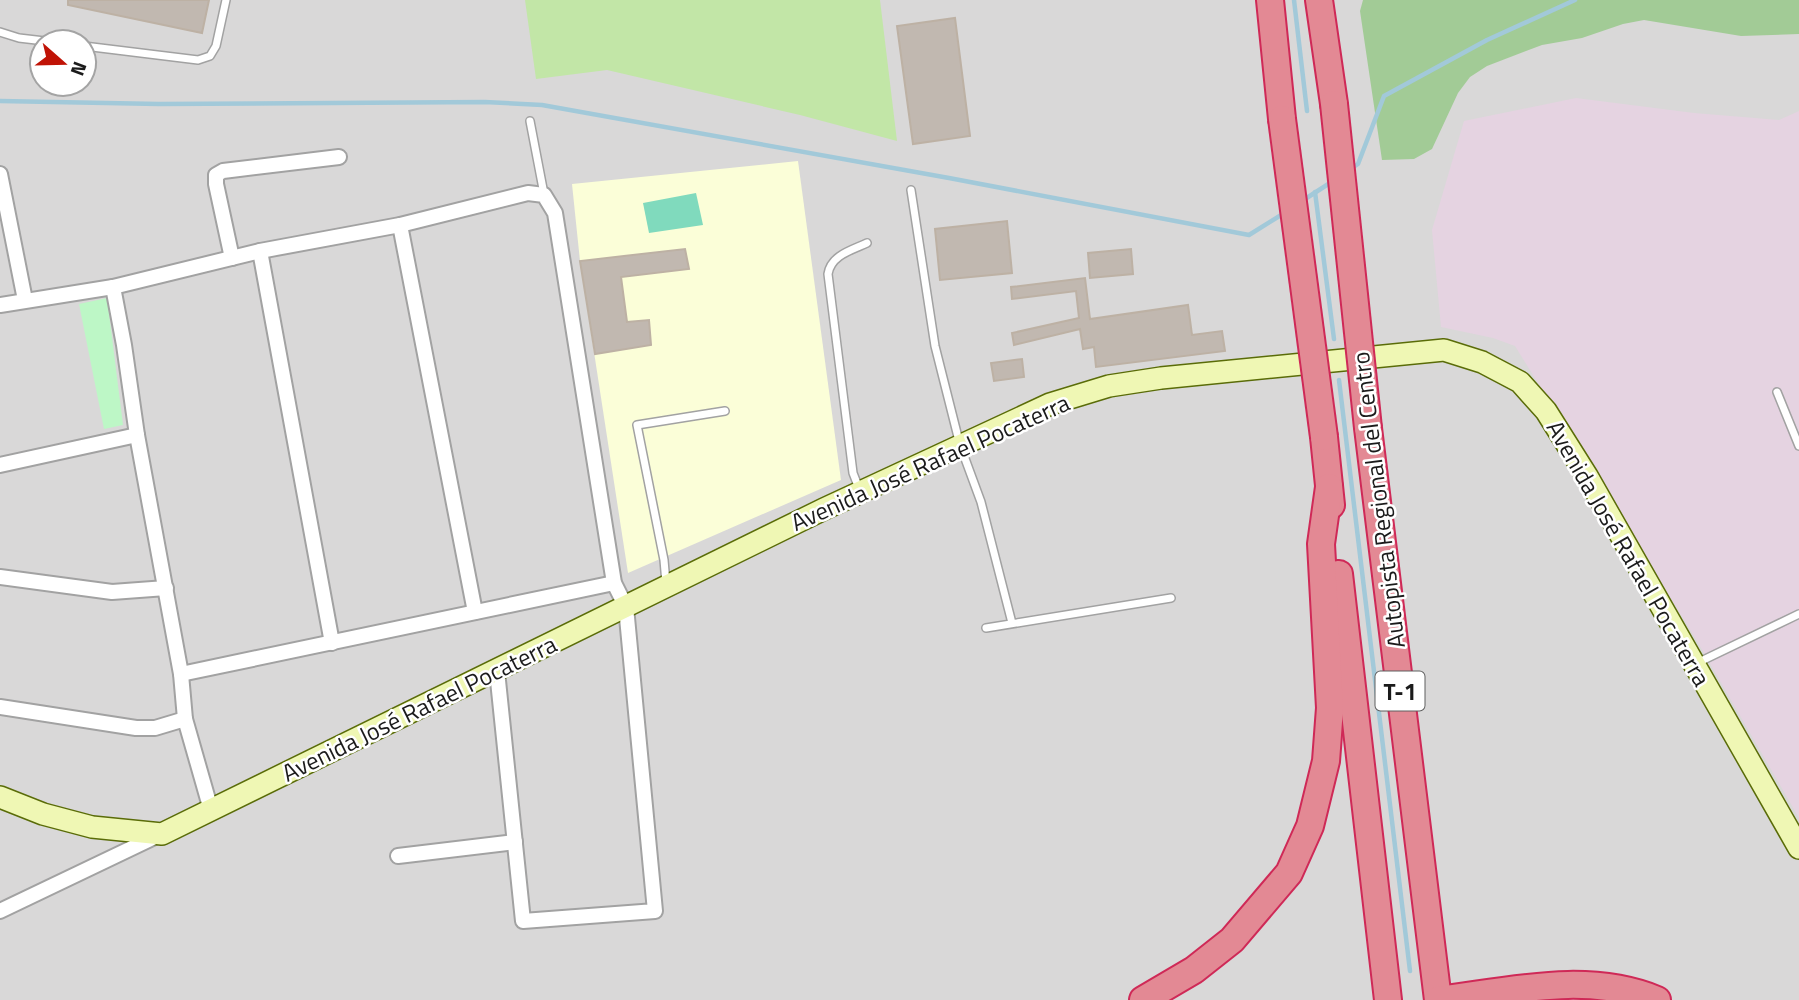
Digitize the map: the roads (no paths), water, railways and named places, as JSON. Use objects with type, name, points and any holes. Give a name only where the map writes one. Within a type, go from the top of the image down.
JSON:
[{"type":"highway","name":"Autopista Regional del Centro","points":[[1270,0],[1282,119],[1324,437],[1388,1000]]},
{"type":"highway","name":"Autopista Regional del Centro","points":[[1319,0],[1438,1000]]},
{"type":"highway","points":[[1332,95],[1339,48],[1334,0]]},
{"type":"highway","points":[[1143,1000],[1194,970],[1232,940],[1289,873],[1310,826],[1326,761],[1330,708],[1321,544],[1329,487]]},
{"type":"highway","points":[[1438,1000],[1525,988],[1581,985],[1612,987],[1657,1000]]},
{"type":"street","points":[[232,258],[216,175],[223,171],[339,158]]},
{"type":"street","points":[[0,174],[24,300]]},
{"type":"street","points":[[0,305],[113,287],[260,251],[400,225],[528,192],[544,195],[555,213],[614,583],[626,607],[655,911],[523,921],[497,671]]},
{"type":"street","points":[[400,225],[475,612]]},
{"type":"street","points":[[260,251],[332,643]]},
{"type":"street","points":[[113,287],[181,674],[185,719],[211,810]]},
{"type":"street","name":"Avenida José Rafael Pocaterra","points":[[0,911],[860,492],[1050,404],[1109,386],[1161,378],[1444,350],[1482,362],[1520,382],[1546,411],[1587,476],[1799,848]]},
{"type":"street","points":[[0,465],[137,435]]},
{"type":"street","points":[[0,577],[111,592],[166,588]]},
{"type":"street","points":[[181,674],[614,583]]},
{"type":"street","points":[[0,707],[136,728],[155,727],[185,719]]},
{"type":"street","points":[[0,797],[43,814],[92,827],[162,834]]},
{"type":"street","points":[[398,856],[515,842]]},
{"type":"lane","points":[[98,48],[198,60],[210,56],[216,46],[226,0]]},
{"type":"lane","points":[[0,32],[28,39]]},
{"type":"lane","points":[[530,121],[544,195]]},
{"type":"lane","points":[[911,190],[935,346],[960,445],[981,502],[1012,623]]},
{"type":"lane","points":[[860,492],[853,473],[828,274],[829,265],[834,259],[867,243]]},
{"type":"lane","points":[[1777,392],[1799,446]]},
{"type":"lane","points":[[667,587],[637,425],[725,411]]},
{"type":"lane","points":[[986,628],[1171,598]]},
{"type":"lane","points":[[1694,664],[1799,614]]},
{"type":"waterway","points":[[1294,0],[1307,111]]},
{"type":"waterway","points":[[1352,168],[1358,164],[1384,96],[1487,40],[1575,0]]},
{"type":"waterway","points":[[0,101],[159,104],[485,102],[542,105],[1249,235],[1286,212]]},
{"type":"waterway","points":[[1302,201],[1333,181]]},
{"type":"waterway","points":[[1315,192],[1334,339]]},
{"type":"waterway","points":[[1339,380],[1410,971]]}]
